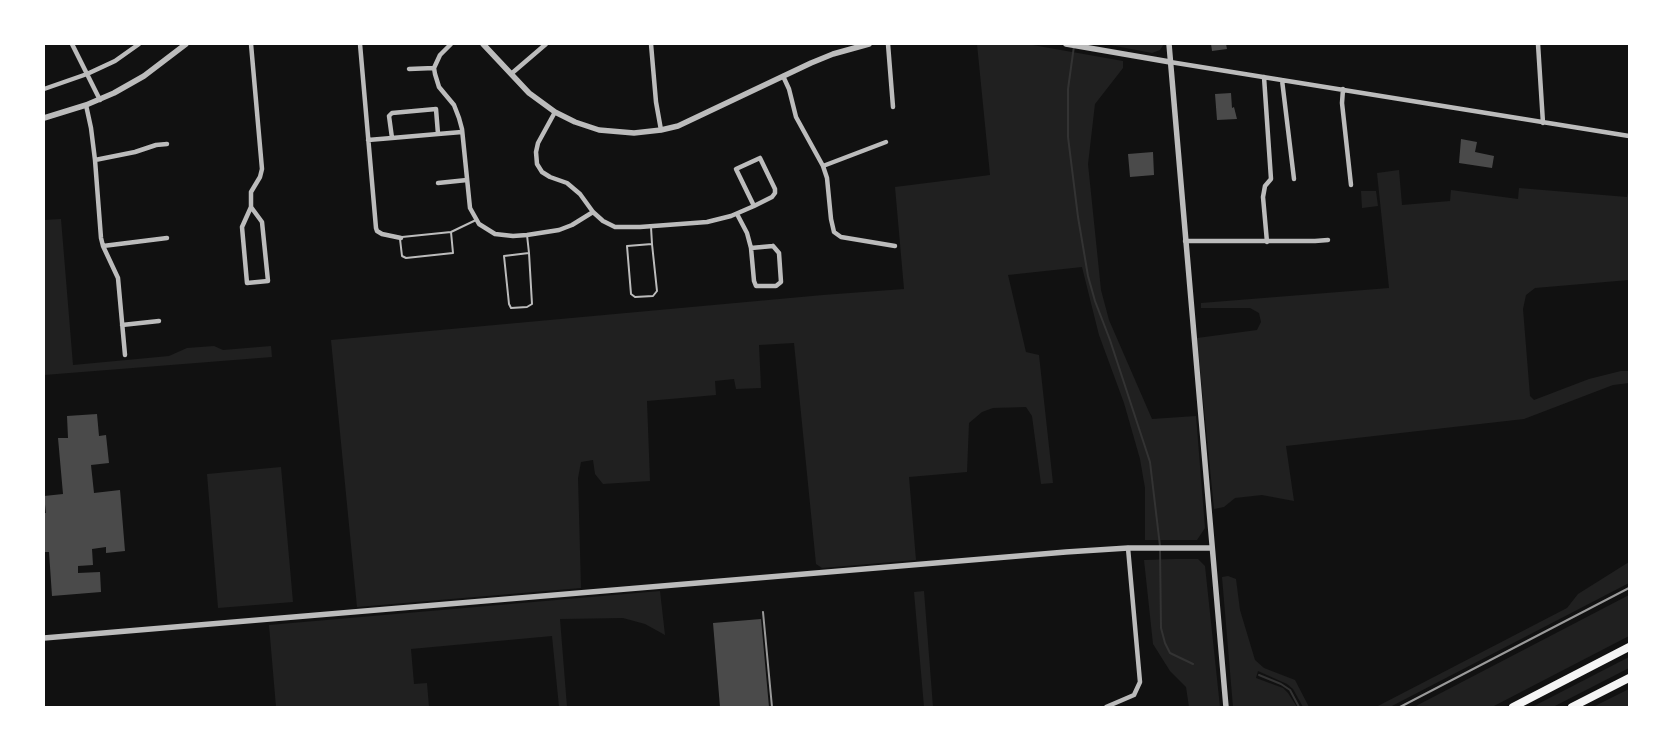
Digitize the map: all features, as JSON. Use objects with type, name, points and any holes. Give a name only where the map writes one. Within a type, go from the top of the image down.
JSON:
[{"type":"highway","points":[[1513,707],[1629,647]]},
{"type":"highway","points":[[1572,707],[1629,678]]},
{"type":"street","points":[[72,44],[100,100]]},
{"type":"street","points":[[44,88],[87,74],[114,61],[139,44]]},
{"type":"street","points":[[44,118],[114,94],[144,76],[186,44]]},
{"type":"street","points":[[251,44],[262,169],[252,192],[251,207],[242,227],[247,283],[268,281],[262,222],[251,207]]},
{"type":"street","points":[[360,44],[376,228],[382,234],[401,238]]},
{"type":"street","points":[[451,44],[440,55],[434,68],[434,74],[439,87],[454,105],[462,132],[470,208],[476,220],[486,230],[495,234],[513,236],[559,230],[572,225],[593,212]]},
{"type":"street","points":[[482,44],[539,102],[555,112],[575,122],[608,131],[634,133],[661,130],[694,119],[810,63],[851,46],[869,44]]},
{"type":"street","points":[[511,74],[546,44]]},
{"type":"street","points":[[651,44],[656,102],[661,130]]},
{"type":"street","points":[[888,44],[893,106]]},
{"type":"street","points":[[1068,44],[1629,136]]},
{"type":"street","points":[[1169,44],[1226,707]]},
{"type":"street","points":[[1538,44],[1543,123]]},
{"type":"street","points":[[409,69],[434,68]]},
{"type":"street","points":[[782,76],[790,90],[796,117],[823,166],[827,178],[834,232],[841,237],[895,246]]},
{"type":"street","points":[[1264,77],[1271,179],[1266,186],[1264,197],[1267,242]]},
{"type":"street","points":[[1282,80],[1294,179]]},
{"type":"street","points":[[1343,90],[1342,103],[1351,185]]},
{"type":"street","points":[[86,105],[95,160],[100,229],[103,246],[118,278],[125,355]]},
{"type":"street","points":[[392,138],[390,116],[395,112],[436,109],[438,134]]},
{"type":"street","points":[[555,112],[538,143],[536,152],[537,164],[542,172],[567,184],[580,194],[593,212],[603,221],[615,227],[708,222],[736,214],[754,206],[772,197],[775,193],[775,189],[760,158],[736,169],[754,206]]},
{"type":"street","points":[[368,140],[462,132]]},
{"type":"street","points":[[823,166],[886,142]]},
{"type":"street","points":[[95,160],[167,144]]},
{"type":"street","points":[[438,183],[467,180]]},
{"type":"street","points":[[736,214],[747,233],[751,248],[754,284],[759,288],[779,285],[781,279],[778,250],[773,246],[751,248]]},
{"type":"street","points":[[103,246],[167,238]]},
{"type":"street","points":[[1185,242],[1328,240]]},
{"type":"street","points":[[122,325],[159,321]]},
{"type":"street","points":[[44,638],[1066,552],[1128,548],[1212,548]]},
{"type":"street","points":[[1106,707],[1134,695],[1140,682],[1128,548]]},
{"type":"lane","points":[[451,232],[454,253],[406,258],[402,256],[401,238],[451,232],[476,220]]},
{"type":"lane","points":[[651,226],[657,291],[653,296],[635,297],[631,294],[626,246],[652,244]]},
{"type":"lane","points":[[527,235],[529,253],[532,304],[527,307],[511,308],[504,256],[529,253]]},
{"type":"shaded area","points":[[977,44],[1027,44],[1123,61],[1123,68],[1095,104],[1088,164],[1101,290],[1109,320],[1152,419],[1196,416],[1205,528],[1197,540],[1145,540],[1145,488],[1140,459],[1124,403],[1099,335],[1082,267],[1008,275],[1026,352],[1039,355],[1053,483],[1041,484],[1032,416],[1026,407],[993,408],[982,412],[969,423],[967,472],[909,477],[916,560],[822,568],[816,564],[794,343],[759,345],[761,388],[736,389],[734,379],[715,381],[716,395],[647,401],[650,481],[603,484],[595,474],[593,460],[581,462],[578,478],[581,588],[357,607],[331,340],[904,289],[895,187],[990,175]]},
{"type":"shaded area","points":[[1105,44],[1164,44],[1160,50],[1152,53]]},
{"type":"shaded area","points":[[1399,170],[1402,205],[1450,201],[1451,190],[1518,199],[1519,188],[1627,197],[1629,187],[1629,280],[1535,288],[1526,295],[1523,309],[1530,396],[1534,400],[1589,379],[1621,371],[1629,371],[1629,383],[1613,385],[1524,419],[1286,446],[1294,501],[1262,495],[1235,498],[1224,507],[1214,509],[1197,338],[1257,330],[1261,322],[1259,313],[1250,308],[1201,308],[1201,303],[1389,288],[1377,173]]},
{"type":"shaded area","points":[[1361,191],[1376,191],[1378,206],[1362,208]]},
{"type":"shaded area","points":[[61,219],[73,365],[169,356],[187,348],[214,346],[223,350],[271,346],[272,357],[44,375],[44,220]]},
{"type":"shaded area","points":[[281,467],[293,602],[218,608],[207,474]]},
{"type":"shaded area","points":[[1198,559],[1205,566],[1220,707],[1189,707],[1186,687],[1170,671],[1153,644],[1144,560]]},
{"type":"shaded area","points":[[1629,562],[1629,583],[1390,707],[1376,707],[1567,608],[1578,594]]},
{"type":"shaded area","points":[[1228,576],[1236,579],[1240,610],[1255,660],[1264,668],[1295,680],[1309,707],[1303,707],[1293,689],[1287,684],[1258,671],[1256,678],[1283,688],[1297,707],[1233,707],[1222,577]]},
{"type":"shaded area","points":[[660,591],[665,635],[645,624],[623,618],[560,619],[567,707],[559,707],[552,636],[411,649],[414,684],[427,683],[429,707],[276,707],[269,625]]},
{"type":"shaded area","points":[[924,591],[933,707],[924,707],[914,592]]},
{"type":"shaded area","points":[[1629,595],[1629,636],[1492,707],[1414,707]]},
{"type":"shaded area","points":[[1629,657],[1629,668],[1553,707],[1532,707]]},
{"type":"shaded area","points":[[1629,689],[1629,707],[1593,707]]},
{"type":"building","points":[[1211,44],[1226,44],[1227,49],[1212,51]]},
{"type":"building","points":[[1231,93],[1232,108],[1234,107],[1237,119],[1217,120],[1215,94]]},
{"type":"building","points":[[1461,139],[1477,142],[1475,152],[1494,156],[1492,168],[1459,163]]},
{"type":"building","points":[[1153,152],[1154,175],[1130,177],[1128,154]]},
{"type":"building","points":[[97,414],[99,436],[106,435],[109,463],[91,465],[94,493],[120,490],[125,551],[106,553],[106,547],[92,549],[93,565],[78,566],[78,573],[100,572],[101,592],[52,596],[49,552],[44,552],[44,513],[46,513],[44,496],[63,494],[58,438],[68,438],[67,416]]},
{"type":"building","points":[[761,619],[769,707],[720,707],[713,623]]},
{"type":"waterway","points":[[1074,46],[1068,89],[1068,137],[1088,276],[1150,462],[1160,546]]},
{"type":"waterway","points":[[1160,550],[1161,628],[1165,643],[1170,653],[1193,664]]},
{"type":"waterway","points":[[1259,675],[1290,690],[1299,707]]},
{"type":"railway","points":[[1400,707],[1629,588]]},
{"type":"railway","points":[[763,612],[772,707]]}]
